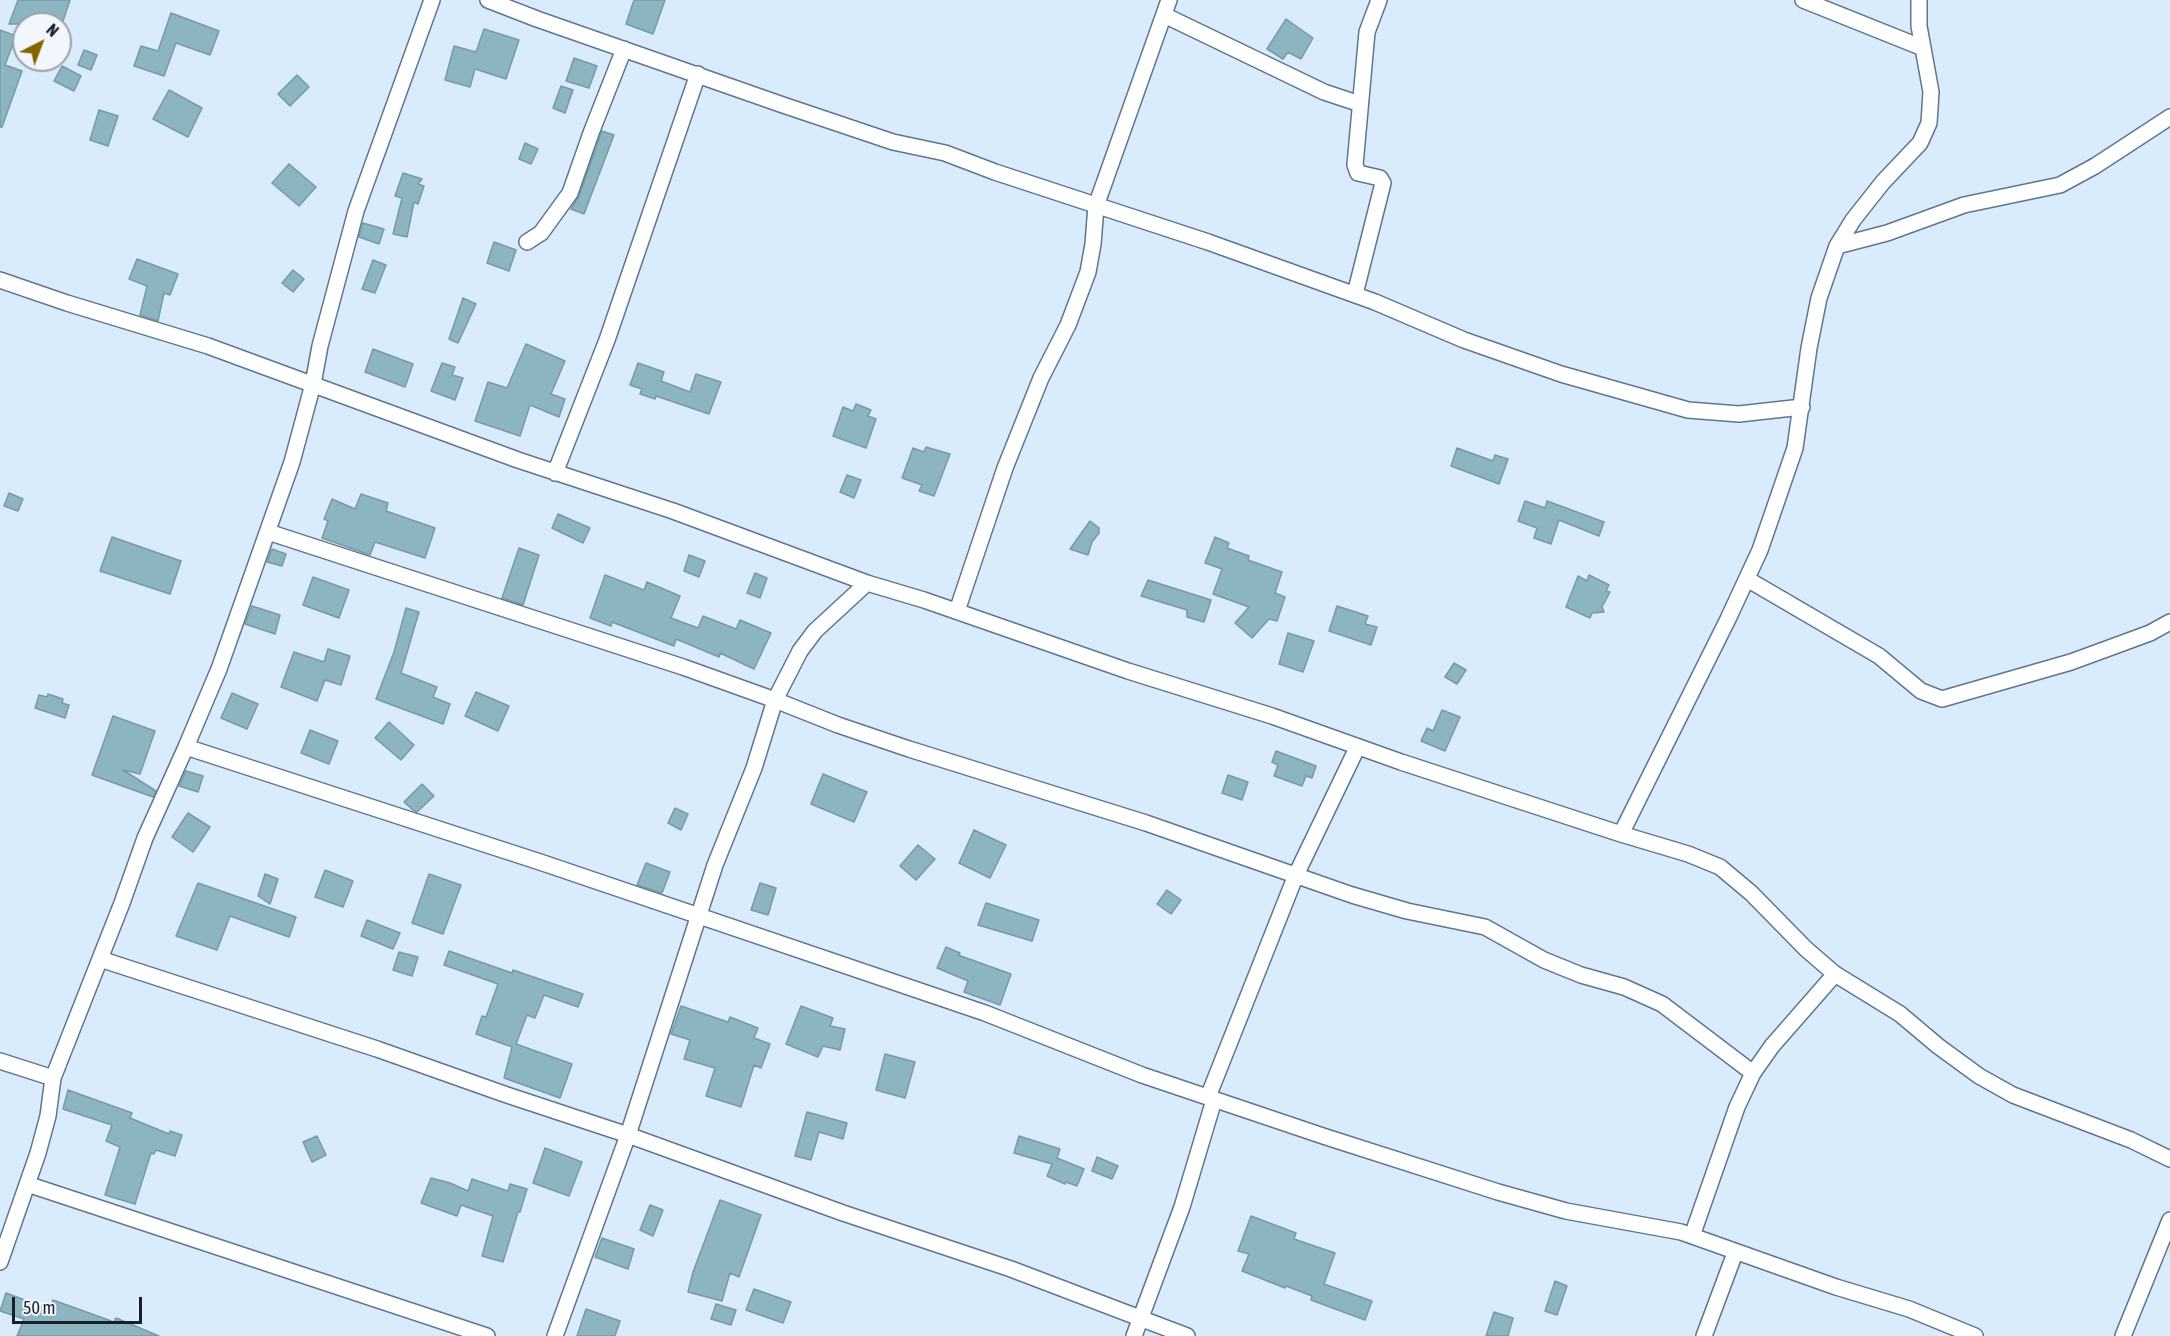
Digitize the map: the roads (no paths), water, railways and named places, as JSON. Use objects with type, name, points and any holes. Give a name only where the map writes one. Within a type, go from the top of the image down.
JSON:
[{"type":"street","points":[[0,1262],[48,1116],[53,1078],[145,838],[219,669],[268,532],[313,384],[320,346],[356,211],[432,0]]},
{"type":"street","points":[[488,0],[893,142],[945,153],[995,172],[1208,242],[1354,294],[1464,340],[1561,374],[1688,410],[1739,414],[1802,407]]},
{"type":"street","points":[[1354,294],[1383,183],[1380,178],[1358,174],[1356,170],[1367,32],[1379,0]]},
{"type":"street","points":[[1803,0],[1923,48]]},
{"type":"street","points":[[1621,834],[1760,550],[1795,448],[1809,348],[1819,298],[1837,246],[1853,220],[1883,182],[1920,143],[1929,123],[1931,92],[1919,26],[1919,0]]},
{"type":"street","points":[[957,611],[1005,468],[1041,378],[1068,325],[1088,272],[1096,206],[1167,7],[1324,92],[1360,104]]},
{"type":"street","points":[[527,242],[541,233],[570,193],[624,49]]},
{"type":"street","points":[[555,473],[607,340],[698,74]]},
{"type":"street","points":[[1837,246],[1887,233],[1964,205],[2060,185],[2095,166],[2170,117]]},
{"type":"street","points":[[0,280],[208,346],[555,473],[673,511],[867,583],[957,611],[1128,671],[1272,716],[1357,748],[1688,854],[1720,867],[1751,893],[1806,949],[1835,974],[1900,1014],[1979,1076],[2013,1095],[2131,1140],[2170,1159]]},
{"type":"street","points":[[268,532],[683,667],[909,750],[1146,823],[1352,895],[1485,927],[1544,960],[1581,975],[1624,987],[1662,1004],[1753,1073]]},
{"type":"street","points":[[1747,579],[1879,656],[1922,691],[1942,699],[2071,662],[2150,633],[2170,622]]},
{"type":"street","points":[[555,1336],[628,1135],[715,865],[754,768],[775,700],[800,651],[815,631],[867,583]]},
{"type":"street","points":[[186,747],[543,863],[985,1013],[1142,1075],[1211,1098],[1498,1192],[1566,1211],[1681,1232],[1735,1253],[1909,1309],[1975,1336]]},
{"type":"street","points":[[1134,1336],[1182,1207],[1211,1098],[1296,875],[1357,748]]},
{"type":"street","points":[[100,959],[377,1049],[628,1135],[843,1213],[1011,1269],[1187,1336]]},
{"type":"street","points":[[1692,1236],[1737,1107],[1753,1073],[1772,1046],[1835,974]]},
{"type":"street","points":[[0,1061],[53,1078]]},
{"type":"street","points":[[27,1184],[487,1336]]},
{"type":"street","points":[[2122,1336],[2170,1220]]},
{"type":"street","points":[[1704,1336],[1735,1253]]}]
